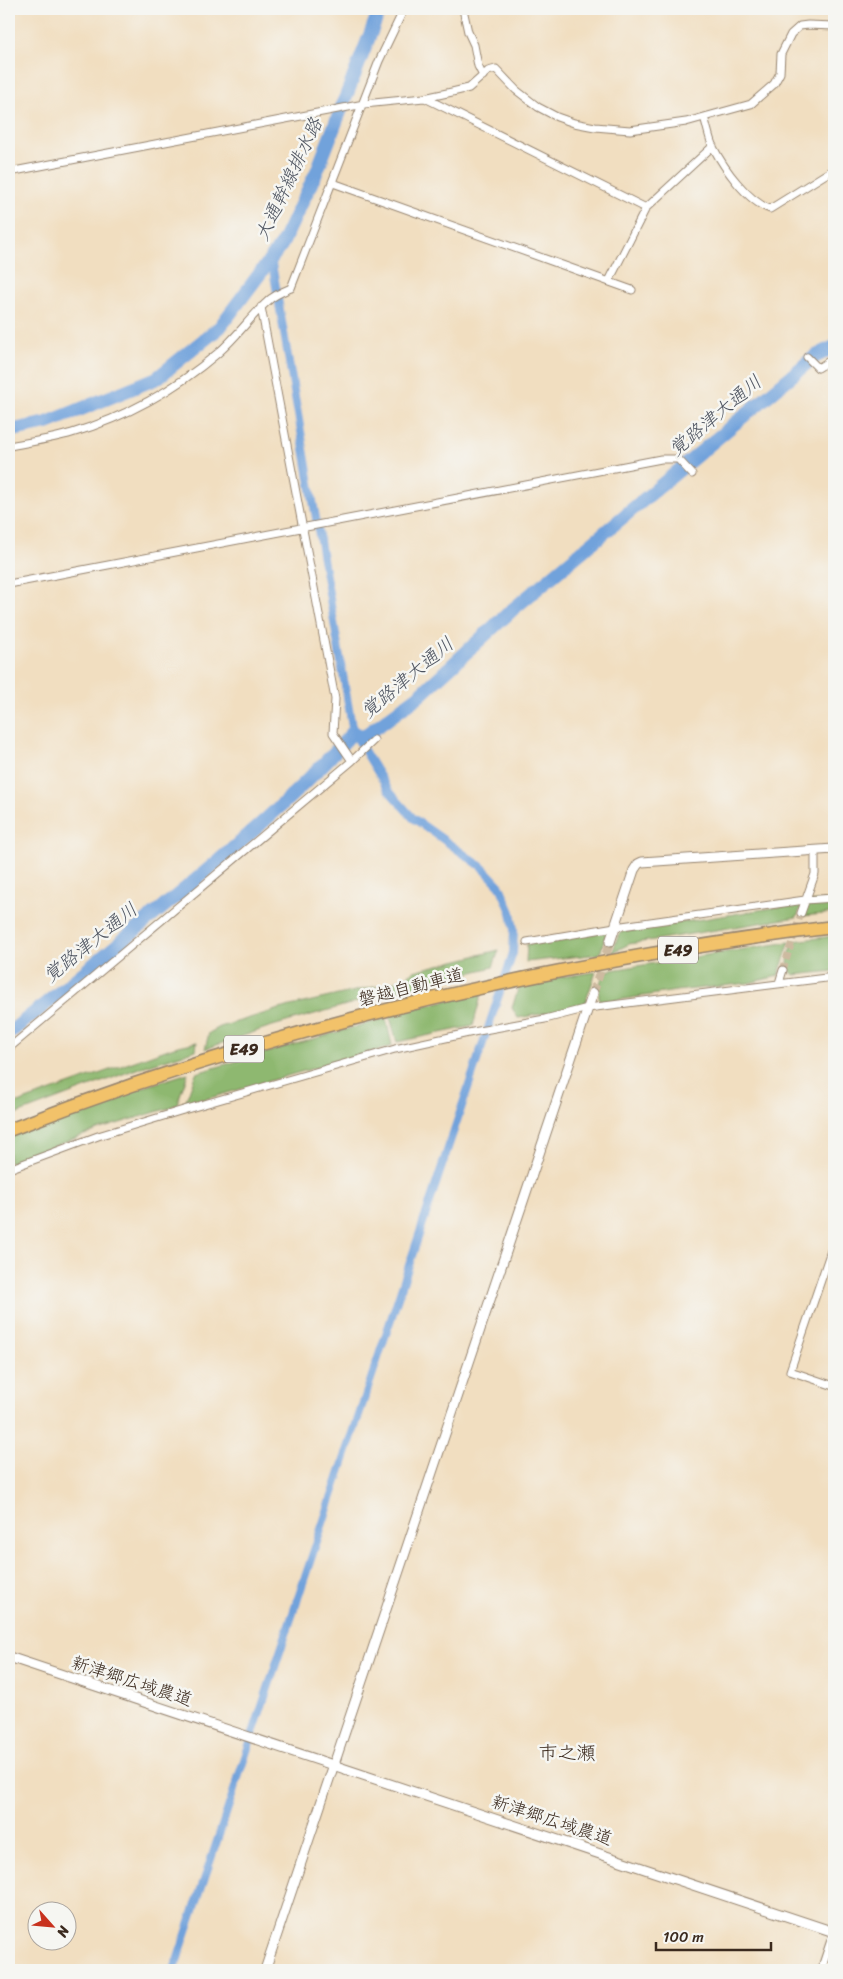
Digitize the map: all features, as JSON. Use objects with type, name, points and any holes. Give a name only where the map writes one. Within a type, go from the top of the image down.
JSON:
[{"type":"highway","name":"磐越自動車道","points":[[9,1130],[190,1066],[285,1037],[413,1003],[522,979],[686,948],[834,927]]},
{"type":"street","points":[[9,446],[71,434],[118,417],[154,399],[189,376],[220,352],[269,299],[291,288],[333,183],[361,105],[404,9]]},
{"type":"street","points":[[463,9],[478,66],[483,76]]},
{"type":"street","points":[[9,172],[361,105],[424,98],[469,88],[488,71],[496,69],[516,90],[538,107],[574,123],[630,130],[686,122],[751,104],[774,84],[780,73],[780,54],[791,34],[800,26],[834,26]]},
{"type":"street","points":[[424,98],[646,208]]},
{"type":"street","points":[[704,117],[713,146],[739,185],[760,205],[770,209],[834,168]]},
{"type":"street","points":[[609,281],[646,208],[713,146]]},
{"type":"street","points":[[333,183],[632,290]]},
{"type":"street","points":[[261,308],[305,528],[335,699],[333,733],[350,758]]},
{"type":"street","points":[[807,357],[818,368],[834,358]]},
{"type":"street","points":[[9,584],[661,459],[678,459],[690,472]]},
{"type":"street","points":[[9,1048],[350,758],[358,755],[374,740]]},
{"type":"street","points":[[610,942],[634,870],[642,862],[834,849]]},
{"type":"street","points":[[801,913],[815,874],[815,850]]},
{"type":"street","points":[[527,942],[615,927],[805,900],[834,898]]},
{"type":"street","points":[[779,983],[783,970]]},
{"type":"street","points":[[9,1169],[98,1136],[395,1049],[477,1031],[545,1019],[588,1008],[834,977]]},
{"type":"street","points":[[265,1970],[593,992]]},
{"type":"street","points":[[834,1242],[790,1371],[834,1386]]},
{"type":"street","name":"新津郷広域農道","points":[[9,1657],[834,1931]]},
{"type":"street","points":[[821,1970],[834,1931]]},
{"type":"green space","points":[[834,900],[834,913],[803,916],[808,902]]},
{"type":"green space","points":[[803,903],[797,917],[629,944],[612,953],[619,934],[622,932]]},
{"type":"green space","points":[[607,930],[600,954],[526,962],[527,944]]},
{"type":"green space","points":[[834,936],[834,971],[794,975],[788,963],[794,941]]},
{"type":"green space","points":[[790,942],[778,976],[749,983],[676,991],[605,1002],[600,1000],[599,989],[605,971]]},
{"type":"green space","points":[[499,950],[493,967],[385,994],[383,985],[404,978],[414,971]]},
{"type":"green space","points":[[596,972],[584,1006],[518,1018],[512,1008],[519,986],[533,981]]},
{"type":"green space","points":[[377,986],[378,996],[269,1027],[205,1049],[209,1033],[220,1027],[286,1007]]},
{"type":"green space","points":[[482,992],[473,1026],[397,1042],[389,1014]]},
{"type":"green space","points":[[386,1018],[392,1046],[192,1103],[186,1100],[196,1073]]},
{"type":"green space","points":[[197,1042],[196,1050],[139,1068],[9,1117],[9,1106],[174,1047]]},
{"type":"green space","points":[[188,1073],[177,1104],[100,1129],[9,1163],[9,1135],[131,1091]]},
{"type":"waterway","name":"大通幹線排水路","points":[[9,431],[47,423],[157,378],[220,327],[282,244],[317,171],[380,9]]},
{"type":"waterway","points":[[174,1970],[513,953],[514,929],[511,912],[500,886],[482,867],[413,818],[389,791],[353,732],[271,258]]},
{"type":"waterway","name":"覚路津大通川","points":[[9,1033],[247,836],[328,760],[353,732],[363,737],[420,695],[512,610],[807,363],[834,347]]},
{"type":"tunnel","points":[[783,970],[801,913]]},
{"type":"tunnel","points":[[593,993],[610,942]]},
{"type":"district","name":"市之瀬","points":[[567,1752]]}]
